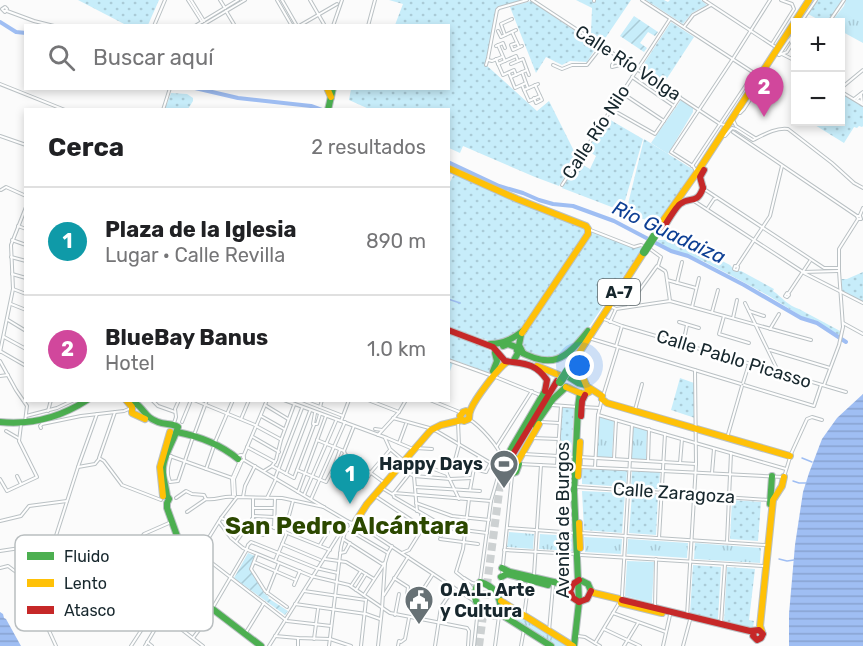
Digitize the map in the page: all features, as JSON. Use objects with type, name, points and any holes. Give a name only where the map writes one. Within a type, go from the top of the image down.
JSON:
[{"type":"main road","name":"A-7","points":[[800,18],[811,0]]},
{"type":"main road","name":"A-7","points":[[657,232],[708,161],[726,129],[734,122],[740,109],[791,32]]},
{"type":"main road","name":"A-7","points":[[507,459],[526,437],[563,377],[593,335],[694,169],[713,148],[791,32]]},
{"type":"main road","points":[[766,72],[791,32]]},
{"type":"main road","points":[[657,232],[680,204],[694,201],[701,194],[703,188],[700,176],[708,161]]},
{"type":"main road","points":[[352,522],[433,429],[464,417],[588,234],[586,226],[517,199],[450,169]]},
{"type":"main road","name":"A-7","points":[[563,377],[604,321],[644,252]]},
{"type":"main road","points":[[584,390],[581,361],[584,351],[614,308],[644,252]]},
{"type":"main road","points":[[450,331],[549,361],[561,358],[604,321]]},
{"type":"main road","points":[[484,343],[495,344],[513,339],[512,349],[521,362],[545,376],[547,384],[526,428],[526,437]]},
{"type":"main road","points":[[484,343],[497,356],[493,373]]},
{"type":"main road","points":[[512,349],[521,356],[563,377],[571,388],[584,390],[634,411],[790,456]]},
{"type":"main road","points":[[493,373],[513,364],[528,365]]},
{"type":"main road","points":[[526,437],[557,406],[563,377]]},
{"type":"main road","name":"Avenida de Burgos","points":[[573,646],[578,636],[581,580],[577,457],[580,407],[584,390]]},
{"type":"main road","points":[[507,459],[517,470],[512,474],[504,473],[507,459],[543,394]]},
{"type":"main road","points":[[0,422],[10,423],[64,414],[84,402]]},
{"type":"main road","points":[[133,407],[241,458]]},
{"type":"main road","points":[[174,428],[169,456],[164,464],[163,472],[169,523],[174,535]]},
{"type":"main road","points":[[174,428],[159,470],[168,513],[176,535]]},
{"type":"main road","name":"Avenida de Burgos","points":[[577,467],[578,533]]},
{"type":"main road","points":[[756,637],[760,626],[773,500],[782,486],[785,473]]},
{"type":"main road","points":[[756,637],[772,476]]},
{"type":"main road","points":[[502,573],[570,589]]},
{"type":"main road","points":[[531,579],[570,589]]},
{"type":"main road","points":[[570,589],[574,583],[581,580],[588,584],[590,593]]},
{"type":"main road","points":[[549,645],[499,615],[490,617],[483,612],[476,594],[487,583],[500,599],[573,646]]},
{"type":"main road","points":[[570,589],[573,598],[580,602],[590,593]]},
{"type":"main road","points":[[590,593],[655,608],[756,637]]},
{"type":"main road","points":[[499,615],[500,599]]},
{"type":"main road","points":[[620,600],[670,615],[721,624],[756,637]]},
{"type":"main road","name":"Avenida de Burgos","points":[[573,646],[580,602]]},
{"type":"main road","points":[[213,610],[257,645]]},
{"type":"main road","points":[[213,612],[257,645]]},
{"type":"street","points":[[155,24],[165,0]]},
{"type":"street","points":[[190,0],[203,23],[245,0]]},
{"type":"street","points":[[220,0],[234,24]]},
{"type":"street","points":[[225,10],[238,0]]},
{"type":"street","points":[[277,0],[291,24]]},
{"type":"street","points":[[282,0],[297,24]]},
{"type":"street","points":[[310,0],[324,24]]},
{"type":"street","points":[[335,0],[339,8]]},
{"type":"street","points":[[334,24],[342,0]]},
{"type":"street","points":[[369,24],[375,0]]},
{"type":"street","points":[[486,65],[497,10],[527,0]]},
{"type":"street","name":"Calle Río Volga","points":[[532,0],[860,218]]},
{"type":"street","points":[[642,0],[733,59],[753,73],[726,129],[694,169],[671,152],[733,59],[770,0]]},
{"type":"street","points":[[704,0],[791,58]]},
{"type":"street","points":[[778,50],[794,9],[792,4],[781,0]]},
{"type":"street","points":[[832,18],[843,1]]},
{"type":"street","points":[[302,24],[337,4]]},
{"type":"street","points":[[684,27],[693,15],[711,4]]},
{"type":"street","points":[[1,7],[3,12],[7,11],[46,24]]},
{"type":"street","name":"Calle Río Nilo","points":[[562,184],[670,18]]},
{"type":"street","points":[[505,35],[501,24],[512,20]]},
{"type":"street","points":[[493,33],[503,29]]},
{"type":"street","points":[[501,37],[516,30]]},
{"type":"street","points":[[498,31],[505,48]]},
{"type":"street","points":[[512,32],[521,47],[513,50]]},
{"type":"street","points":[[778,50],[791,32]]},
{"type":"street","points":[[503,43],[497,46],[505,61]]},
{"type":"street","points":[[500,50],[517,43]]},
{"type":"street","points":[[511,45],[518,61]]},
{"type":"street","points":[[553,65],[561,69],[572,65],[587,65],[602,46]]},
{"type":"street","points":[[778,50],[788,50],[791,46]]},
{"type":"street","points":[[488,60],[492,61],[503,56]]},
{"type":"street","points":[[498,64],[516,56]]},
{"type":"street","points":[[618,56],[612,67],[628,63]]},
{"type":"street","points":[[496,59],[502,75],[514,70]]},
{"type":"street","points":[[509,59],[516,75]]},
{"type":"street","points":[[511,64],[523,59],[529,75],[524,77]]},
{"type":"street","points":[[511,77],[527,70]]},
{"type":"street","points":[[845,86],[863,70]]},
{"type":"street","points":[[509,72],[515,88],[526,83]]},
{"type":"street","points":[[522,72],[528,88]]},
{"type":"street","points":[[632,77],[674,106]]},
{"type":"street","points":[[0,84],[60,108]]},
{"type":"street","points":[[522,85],[524,90],[529,101],[534,98],[536,103],[542,100],[537,85],[524,90]]},
{"type":"street","points":[[164,108],[170,90]]},
{"type":"street","points":[[622,93],[664,121]]},
{"type":"street","points":[[845,93],[863,105]]},
{"type":"street","points":[[854,99],[862,94]]},
{"type":"street","points":[[611,109],[655,134],[680,97]]},
{"type":"street","points":[[734,122],[740,130],[755,138],[784,128],[788,129],[863,188]]},
{"type":"street","points":[[726,129],[740,130]]},
{"type":"street","points":[[737,135],[740,130]]},
{"type":"street","points":[[0,136],[24,144]]},
{"type":"street","points":[[737,266],[770,216],[782,166]]},
{"type":"street","points":[[1,190],[6,187],[24,195]]},
{"type":"street","points":[[703,188],[824,270]]},
{"type":"street","points":[[709,210],[708,207],[717,198]]},
{"type":"street","points":[[694,201],[803,272],[863,303]]},
{"type":"street","points":[[593,335],[617,347],[814,406],[831,368],[842,335],[840,247],[860,218],[863,208]]},
{"type":"street","points":[[24,213],[12,240],[10,257],[13,289],[0,352],[24,365]]},
{"type":"street","points":[[18,226],[24,228]]},
{"type":"street","points":[[588,229],[634,247],[641,245],[662,257],[627,307]]},
{"type":"street","points":[[12,240],[24,244]]},
{"type":"street","points":[[10,257],[24,260]]},
{"type":"street","points":[[788,294],[811,260]]},
{"type":"street","points":[[677,283],[682,262]]},
{"type":"street","points":[[656,266],[665,271],[670,301]]},
{"type":"street","points":[[803,272],[839,268]]},
{"type":"street","points":[[12,274],[24,277]]},
{"type":"street","points":[[692,307],[699,278]]},
{"type":"street","points":[[667,280],[696,288]]},
{"type":"street","points":[[13,289],[24,293]]},
{"type":"street","points":[[712,312],[718,290]]},
{"type":"street","points":[[733,318],[737,300]]},
{"type":"street","points":[[614,308],[670,301],[811,340]]},
{"type":"street","points":[[745,303],[779,373]]},
{"type":"street","points":[[11,304],[24,309]]},
{"type":"street","points":[[749,311],[764,316]]},
{"type":"street","points":[[770,329],[779,314]]},
{"type":"street","points":[[724,316],[719,334],[749,343]]},
{"type":"street","points":[[8,320],[24,330]]},
{"type":"street","name":"Calle Pablo Picasso","points":[[604,321],[846,392]]},
{"type":"street","points":[[679,322],[699,328]]},
{"type":"street","points":[[843,323],[863,334]]},
{"type":"street","points":[[683,344],[687,325]]},
{"type":"street","points":[[595,467],[598,415],[622,326]]},
{"type":"street","points":[[4,337],[24,348]]},
{"type":"street","points":[[769,350],[831,368]]},
{"type":"street","points":[[0,361],[24,400]]},
{"type":"street","points":[[450,361],[493,373],[543,394]]},
{"type":"street","points":[[727,438],[749,364]]},
{"type":"street","points":[[0,369],[2,376],[8,375]]},
{"type":"street","points":[[683,646],[689,618],[696,472],[695,370]]},
{"type":"street","points":[[634,411],[642,384]]},
{"type":"street","points":[[497,446],[532,391]]},
{"type":"street","points":[[18,438],[27,405],[25,402]]},
{"type":"street","points":[[48,411],[50,402]]},
{"type":"street","points":[[24,420],[71,402]]},
{"type":"street","points":[[154,402],[175,412]]},
{"type":"street","points":[[174,428],[178,402]]},
{"type":"street","points":[[174,428],[191,402]]},
{"type":"street","points":[[198,402],[256,425],[281,440]]},
{"type":"street","points":[[207,402],[206,405],[194,436],[185,461],[178,481],[170,482],[169,456],[185,461],[232,478]]},
{"type":"street","points":[[206,469],[232,402]]},
{"type":"street","points":[[241,419],[248,402]]},
{"type":"street","points":[[235,498],[232,478],[265,402]]},
{"type":"street","points":[[211,535],[235,498],[234,479],[266,402]]},
{"type":"street","points":[[288,402],[399,444],[415,449],[432,449]]},
{"type":"street","points":[[307,402],[343,416]]},
{"type":"street","points":[[320,407],[321,402]]},
{"type":"street","points":[[311,499],[334,447],[348,402]]},
{"type":"street","points":[[378,402],[399,412]]},
{"type":"street","points":[[378,435],[405,402]]},
{"type":"street","points":[[434,402],[476,424],[507,459],[541,465],[577,467],[772,476],[785,473]]},
{"type":"street","points":[[265,405],[288,419]]},
{"type":"street","points":[[264,472],[275,462],[284,429],[294,405]]},
{"type":"street","points":[[558,465],[560,423],[557,406],[600,408]]},
{"type":"street","points":[[41,428],[42,424],[133,407]]},
{"type":"street","points":[[267,498],[302,408]]},
{"type":"street","points":[[286,474],[310,411]]},
{"type":"street","points":[[78,467],[95,464],[116,412]]},
{"type":"street","points":[[314,425],[312,423],[315,413]]},
{"type":"street","points":[[56,535],[97,414]]},
{"type":"street","points":[[272,466],[294,478],[320,414]]},
{"type":"street","points":[[598,415],[731,453],[785,473]]},
{"type":"street","points":[[261,416],[284,429]]},
{"type":"street","points":[[298,492],[326,416]]},
{"type":"street","points":[[464,417],[454,464],[486,472],[491,462]]},
{"type":"street","points":[[785,473],[807,419],[810,417],[822,420]]},
{"type":"street","points":[[393,418],[433,429],[491,462],[558,456],[696,464]]},
{"type":"street","points":[[614,459],[616,419]]},
{"type":"street","points":[[304,495],[336,420]]},
{"type":"street","points":[[399,444],[406,422]]},
{"type":"street","points":[[541,422],[560,423]]},
{"type":"street","points":[[596,644],[620,600],[632,424]]},
{"type":"street","points":[[297,470],[326,482],[354,426]]},
{"type":"street","points":[[375,429],[382,430]]},
{"type":"street","points":[[648,461],[649,429]]},
{"type":"street","points":[[0,479],[7,491],[37,477],[18,438],[6,430]]},
{"type":"street","points":[[659,538],[665,434]]},
{"type":"street","points":[[252,436],[279,452]]},
{"type":"street","points":[[526,437],[559,440]]},
{"type":"street","points":[[385,438],[390,450],[409,474],[450,479],[472,478]]},
{"type":"street","points":[[680,463],[682,439]]},
{"type":"street","points":[[318,440],[343,451],[371,472],[387,492],[491,501]]},
{"type":"street","points":[[247,447],[275,462]]},
{"type":"street","points":[[712,473],[714,448]]},
{"type":"street","points":[[362,487],[371,472],[390,450]]},
{"type":"street","points":[[333,469],[343,451]]},
{"type":"street","points":[[727,542],[731,453]]},
{"type":"street","points":[[470,490],[474,468],[479,457]]},
{"type":"street","points":[[99,458],[104,461],[122,485],[166,499],[188,491],[192,494],[204,495],[206,499]]},
{"type":"street","points":[[241,458],[317,504]]},
{"type":"street","points":[[474,646],[476,594],[491,501],[499,473],[507,459]]},
{"type":"street","points":[[445,463],[447,474],[459,499]]},
{"type":"street","points":[[447,474],[418,464],[394,493],[394,498],[446,527],[487,532]]},
{"type":"street","points":[[524,616],[536,552],[541,465]]},
{"type":"street","points":[[243,497],[245,486],[255,466]]},
{"type":"street","points":[[500,599],[512,474]]},
{"type":"street","points":[[17,476],[21,484]]},
{"type":"street","points":[[414,476],[417,511],[428,527],[441,537],[478,544]]},
{"type":"street","points":[[415,487],[480,491]]},
{"type":"street","name":"Calle Zaragoza","points":[[577,488],[770,500]]},
{"type":"street","points":[[474,500],[475,491]]},
{"type":"street","points":[[188,512],[206,499],[215,500],[231,496],[235,498],[275,498],[317,504],[392,546],[454,588],[476,594]]},
{"type":"street","points":[[375,496],[413,521],[419,534],[409,550],[402,553]]},
{"type":"street","points":[[237,542],[253,518],[253,498]]},
{"type":"street","points":[[274,528],[275,498]]},
{"type":"street","points":[[275,561],[286,532],[294,500]]},
{"type":"street","points":[[469,500],[462,554],[456,572],[472,583],[476,594]]},
{"type":"street","points":[[0,521],[21,516],[29,506],[67,501]]},
{"type":"street","points":[[416,503],[453,516],[489,520]]},
{"type":"street","points":[[253,508],[275,508]]},
{"type":"street","points":[[253,518],[274,517]]},
{"type":"street","points":[[341,517],[347,530],[388,553]]},
{"type":"street","points":[[221,518],[263,535],[266,525]]},
{"type":"street","points":[[253,518],[330,550]]},
{"type":"street","points":[[219,522],[237,542],[247,549],[313,577],[351,586],[382,609],[395,615],[468,629],[468,646]]},
{"type":"street","points":[[343,523],[352,522]]},
{"type":"street","points":[[269,646],[322,560],[352,522]]},
{"type":"street","points":[[143,535],[169,523]]},
{"type":"street","points":[[506,527],[508,529],[765,545]]},
{"type":"street","points":[[329,646],[340,553],[347,530]]},
{"type":"street","points":[[320,546],[328,532]]},
{"type":"street","points":[[343,539],[382,564],[385,563]]},
{"type":"street","points":[[213,607],[251,542],[318,569],[338,573]]},
{"type":"street","points":[[340,553],[345,552],[350,543]]},
{"type":"street","points":[[282,544],[322,560],[346,562],[374,579]]},
{"type":"street","points":[[378,646],[385,563],[392,546]]},
{"type":"street","points":[[0,551],[15,549]]},
{"type":"street","points":[[504,550],[763,566]]},
{"type":"street","points":[[257,554],[251,569],[267,593],[287,607]]},
{"type":"street","points":[[383,595],[408,557]]},
{"type":"street","points":[[655,608],[656,559]]},
{"type":"street","points":[[254,562],[296,580]]},
{"type":"street","points":[[267,593],[279,563]]},
{"type":"street","points":[[364,595],[385,563]]},
{"type":"street","points":[[213,564],[287,621],[331,626]]},
{"type":"street","points":[[721,624],[725,564]]},
{"type":"street","points":[[0,568],[8,566],[15,572]]},
{"type":"street","points":[[294,585],[300,571]]},
{"type":"street","points":[[351,586],[361,571]]},
{"type":"street","points":[[356,590],[366,574]]},
{"type":"street","points":[[417,619],[422,591],[434,574]]},
{"type":"street","points":[[462,577],[476,594]]},
{"type":"street","points":[[394,578],[408,587],[406,596],[420,605]]},
{"type":"street","points":[[548,630],[554,586]]},
{"type":"street","points":[[435,646],[441,607],[454,588]]},
{"type":"street","points":[[303,591],[367,599]]},
{"type":"street","points":[[395,615],[399,594]]},
{"type":"street","points":[[361,646],[367,599]]},
{"type":"street","points":[[245,634],[264,603]]},
{"type":"street","points":[[295,604],[365,614],[381,620]]},
{"type":"street","points":[[314,639],[318,608]]},
{"type":"street","points":[[614,613],[666,632]]},
{"type":"street","points":[[495,646],[499,615]]},
{"type":"street","points":[[663,646],[670,615]]},
{"type":"street","points":[[398,646],[399,641],[405,639],[409,618]]},
{"type":"street","points":[[624,646],[639,622]]},
{"type":"street","points":[[521,646],[524,629]]},
{"type":"street","points":[[604,629],[640,646]]},
{"type":"street","points":[[49,631],[56,646]]},
{"type":"street","points":[[131,646],[141,631]]},
{"type":"street","points":[[145,646],[153,631]]},
{"type":"street","points":[[184,631],[203,646]]},
{"type":"street","points":[[193,638],[198,631]]},
{"type":"street","points":[[275,636],[330,639],[351,646]]},
{"type":"street","points":[[578,636],[600,646]]},
{"type":"street","points":[[298,638],[298,646]]},
{"type":"street","points":[[147,642],[152,646]]},
{"type":"green space","points":[[78,0],[159,0],[148,24],[124,24]]},
{"type":"green space","points":[[389,0],[523,0],[498,8],[485,64],[537,111],[549,101],[577,157],[559,186],[463,146],[460,153],[450,148],[450,108],[367,108],[349,100],[351,90],[450,90],[450,24],[395,24],[403,4]]},
{"type":"green space","points":[[576,0],[631,0],[602,43],[591,35],[592,8]]},
{"type":"green space","points":[[646,0],[668,2],[670,0],[701,0],[707,5],[692,13],[683,24]]},
{"type":"green space","points":[[818,0],[841,0],[842,2],[830,18],[816,18],[808,14]]},
{"type":"green space","points":[[846,0],[863,0],[863,43],[845,33],[845,18],[834,18]]},
{"type":"green space","points":[[531,1],[597,46],[587,62],[570,61],[562,65],[546,57],[536,73],[510,7]]},
{"type":"green space","points":[[634,16],[658,32],[655,36],[648,32],[640,43],[647,48],[644,52],[620,36]]},
{"type":"green space","points":[[671,22],[694,37],[664,83],[641,68]]},
{"type":"green space","points":[[171,93],[187,94],[193,98],[189,108],[165,108]]},
{"type":"green space","points":[[845,95],[863,107],[863,126],[854,127],[844,143],[816,126],[845,126]]},
{"type":"green space","points":[[681,100],[693,108],[693,112],[668,154],[651,143]]},
{"type":"green space","points":[[607,118],[643,139],[622,211],[562,188],[578,162],[590,169],[596,156],[587,150]]},
{"type":"green space","points":[[644,139],[694,170],[655,226],[626,212]]},
{"type":"green space","points":[[454,174],[585,229],[586,232],[516,335],[493,342],[450,327],[450,182]]},
{"type":"green space","points":[[591,231],[634,248],[643,247],[573,347],[550,359],[525,352],[521,341],[527,328]]},
{"type":"green space","points":[[658,240],[681,240],[730,265],[735,271],[741,271],[774,289],[773,291],[792,306],[842,332],[840,337],[732,276],[703,261],[670,249],[657,242]]},
{"type":"green space","points":[[863,272],[863,302],[842,291],[841,279],[847,279]]},
{"type":"green space","points":[[450,331],[481,344],[482,347],[491,351],[495,360],[489,373],[454,360],[450,371]]},
{"type":"green space","points":[[680,378],[694,383],[695,418],[671,410]]},
{"type":"green space","points":[[562,407],[574,408],[571,456],[559,455]]},
{"type":"green space","points":[[600,416],[614,420],[612,458],[597,457]]},
{"type":"green space","points":[[633,426],[647,430],[646,460],[631,459]]},
{"type":"green space","points":[[582,469],[627,470],[626,487],[582,484]]},
{"type":"green space","points":[[632,471],[660,472],[659,489],[631,488]]},
{"type":"green space","points":[[582,491],[625,493],[622,533],[584,530]]},
{"type":"green space","points":[[632,494],[658,495],[656,535],[629,533]]},
{"type":"green space","points":[[732,500],[761,502],[758,541],[730,539]]},
{"type":"green space","points":[[509,532],[534,534],[533,549],[507,547]]},
{"type":"green space","points":[[540,534],[572,536],[573,551],[539,549]]},
{"type":"green space","points":[[584,537],[622,539],[621,554],[585,552]]},
{"type":"green space","points":[[628,539],[688,543],[687,558],[627,554]]},
{"type":"green space","points":[[695,543],[761,548],[760,563],[694,559]]},
{"type":"green space","points":[[248,553],[255,556],[250,570],[268,598],[288,611],[285,615],[234,578]]},
{"type":"green space","points":[[627,561],[654,562],[652,603],[625,596]]},
{"type":"green space","points":[[693,565],[721,567],[718,619],[690,613]]},
{"type":"green space","points":[[727,567],[755,569],[749,620],[754,621],[753,628],[724,621]]},
{"type":"green space","points":[[504,605],[569,646],[555,646],[503,613]]},
{"type":"water","points":[[863,394],[863,646],[789,646],[789,614],[795,545],[803,492],[822,439],[837,418]]},
{"type":"water","points":[[0,612],[3,614],[21,646],[0,646]]},
{"type":"waterway","name":"Rio Guadaiza","points":[[0,22],[16,32],[24,33]]},
{"type":"waterway","name":"Rio Guadaiza","points":[[204,90],[238,98],[316,108]]},
{"type":"waterway","name":"Rio Guadaiza","points":[[450,163],[499,186],[553,204],[573,206],[614,221],[744,285],[801,318],[817,323],[846,342]]},
{"type":"waterway","points":[[450,300],[460,303]]},
{"type":"waterway","points":[[802,458],[812,462]]},
{"type":"waterway","points":[[793,481],[806,483]]},
{"type":"waterway","points":[[779,559],[794,560]]},
{"type":"tunnel","points":[[479,646],[500,485],[513,454]]},
{"type":"traffic: fast","points":[[328,108],[333,90]]},
{"type":"traffic: fast","points":[[644,252],[657,232]]},
{"type":"traffic: fast","points":[[490,344],[509,340],[524,330]]},
{"type":"traffic: fast","points":[[517,350],[540,360],[557,359],[572,349],[588,331]]},
{"type":"traffic: fast","points":[[521,335],[519,345],[523,353]]},
{"type":"traffic: fast","points":[[503,346],[508,344],[516,347],[518,353],[514,360]]},
{"type":"traffic: fast","points":[[493,371],[497,361],[495,353]]},
{"type":"traffic: fast","points":[[560,382],[568,370]]},
{"type":"traffic: fast","points":[[567,376],[586,385]]},
{"type":"traffic: fast","points":[[535,425],[553,399],[566,387]]},
{"type":"traffic: fast","points":[[507,456],[514,457],[519,464],[516,472],[511,474],[503,473],[501,464],[545,391]]},
{"type":"traffic: fast","points":[[574,646],[579,602],[574,492],[580,393]]},
{"type":"traffic: fast","points":[[0,422],[34,421],[67,411],[84,402]]},
{"type":"traffic: fast","points":[[133,402],[154,420],[178,427],[163,467],[169,499],[167,508],[177,535]]},
{"type":"traffic: fast","points":[[177,432],[209,442],[238,459]]},
{"type":"traffic: fast","points":[[770,504],[772,476]]},
{"type":"traffic: fast","points":[[502,568],[510,572],[571,586]]},
{"type":"traffic: fast","points":[[501,577],[507,574],[548,585]]},
{"type":"traffic: fast","points":[[582,581],[588,584],[591,591]]},
{"type":"traffic: fast","points":[[480,582],[489,586],[498,595],[501,609],[497,616],[485,612],[477,604],[475,593],[480,582]]},
{"type":"traffic: fast","points":[[213,609],[261,646]]},
{"type":"traffic: fast","points":[[499,615],[551,646]]},
{"type":"traffic: slow","points":[[655,232],[700,168],[809,0]]},
{"type":"traffic: slow","points":[[328,90],[331,97]]},
{"type":"traffic: slow","points":[[450,169],[517,199],[586,226],[588,229],[588,234],[522,333]]},
{"type":"traffic: slow","points":[[568,370],[644,252]]},
{"type":"traffic: slow","points":[[566,387],[580,393],[589,392],[582,375],[581,361]]},
{"type":"traffic: slow","points":[[469,413],[463,412],[461,419],[464,421],[469,419],[477,398],[507,362]]},
{"type":"traffic: slow","points":[[537,366],[559,375]]},
{"type":"traffic: slow","points":[[588,387],[602,396]]},
{"type":"traffic: slow","points":[[602,399],[607,403],[790,456]]},
{"type":"traffic: slow","points":[[128,402],[132,407],[132,413],[145,419]]},
{"type":"traffic: slow","points":[[356,521],[367,504],[431,430],[462,420]]},
{"type":"traffic: slow","points":[[518,461],[539,424]]},
{"type":"traffic: slow","points":[[163,496],[160,467],[170,432]]},
{"type":"traffic: slow","points":[[578,476],[580,442]]},
{"type":"traffic: slow","points":[[762,632],[760,626],[773,500],[782,486],[784,477]]},
{"type":"traffic: slow","points":[[579,523],[580,548]]},
{"type":"traffic: slow","points":[[591,591],[619,599]]},
{"type":"traffic: slow","points":[[501,601],[573,646]]},
{"type":"traffic: slow","points":[[621,603],[662,613]]},
{"type":"traffic: jam","points":[[703,188],[700,177],[704,170]]},
{"type":"traffic: jam","points":[[660,233],[678,206],[698,197],[703,188]]},
{"type":"traffic: jam","points":[[450,331],[493,347],[505,361],[523,364],[538,370],[547,380],[545,391]]},
{"type":"traffic: jam","points":[[513,454],[557,381]]},
{"type":"traffic: jam","points":[[581,416],[582,401],[585,395]]},
{"type":"traffic: jam","points":[[579,580],[573,584],[570,591],[573,598],[579,602]]},
{"type":"traffic: jam","points":[[579,602],[587,599],[591,591]]},
{"type":"traffic: jam","points":[[622,600],[750,631],[759,630],[763,634],[757,640],[753,636],[754,632]]},
{"type":"place","name":"BlueBay Banus","points":[[764,117]]},
{"type":"place","name":"Happy Days","points":[[504,490]]},
{"type":"place","name":"Plaza de la Iglesia","points":[[350,504]]},
{"type":"place","name":"O.A.L. Arte y Cultura","points":[[419,626]]},
{"type":"district","name":"San Pedro Alcántara","points":[[347,526]]}]
